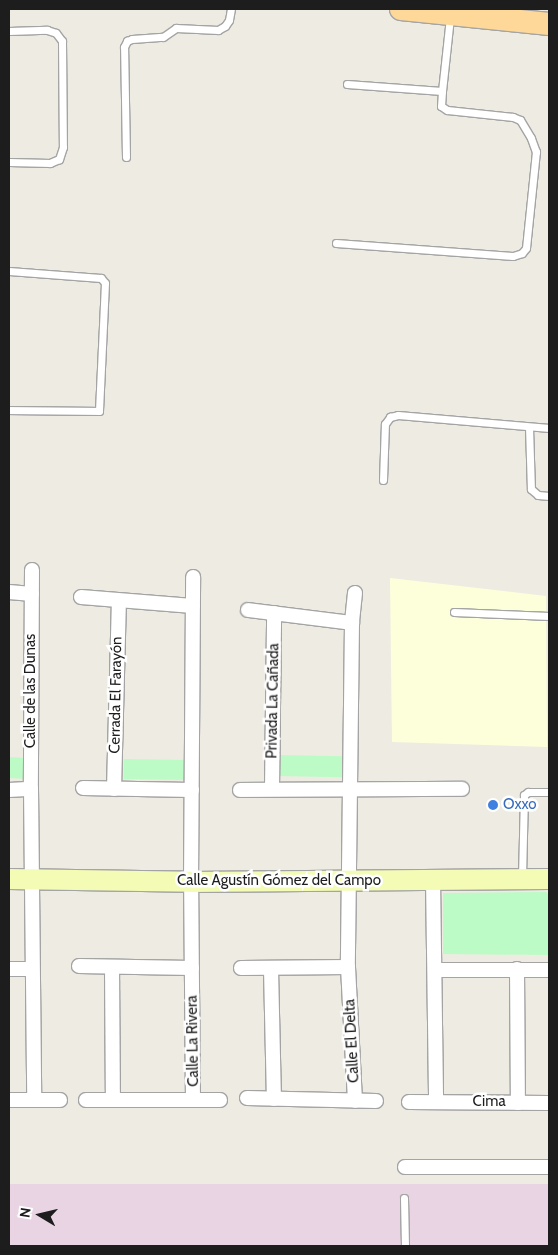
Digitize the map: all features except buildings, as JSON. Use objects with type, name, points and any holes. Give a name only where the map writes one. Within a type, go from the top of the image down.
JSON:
[{"type":"main road","points":[[401,9],[549,24]]},
{"type":"street","name":"Calle de las Dunas","points":[[32,570],[31,789],[34,1100]]},
{"type":"street","points":[[191,882],[193,577]]},
{"type":"street","points":[[9,592],[32,594]]},
{"type":"street","points":[[350,880],[352,623],[355,594]]},
{"type":"street","points":[[82,598],[193,606]]},
{"type":"street","name":"Cerrada El Farayón","points":[[114,789],[119,601]]},
{"type":"street","points":[[248,610],[352,623]]},
{"type":"street","name":"Privada La Cañada","points":[[272,790],[274,613]]},
{"type":"street","points":[[82,788],[192,790]]},
{"type":"street","points":[[9,790],[31,789]]},
{"type":"street","points":[[240,790],[462,789]]},
{"type":"street","name":"Calle Agustín Gómez del Campo","points":[[9,879],[191,882],[549,879]]},
{"type":"street","points":[[433,879],[436,1102]]},
{"type":"street","name":"Calle El Delta","points":[[248,1098],[356,1101],[348,967],[350,880]]},
{"type":"street","name":"Calle La Rivera","points":[[86,1100],[193,1100],[191,882]]},
{"type":"street","points":[[79,966],[192,968]]},
{"type":"street","points":[[112,967],[114,1100]]},
{"type":"street","points":[[241,968],[348,967]]},
{"type":"street","points":[[9,969],[32,970]]},
{"type":"street","points":[[271,969],[274,1099]]},
{"type":"street","name":"Cima","points":[[409,1102],[518,1103],[517,969]]},
{"type":"street","points":[[435,970],[549,970]]},
{"type":"street","points":[[9,1100],[60,1100]]},
{"type":"street","points":[[193,1100],[220,1100]]},
{"type":"street","points":[[356,1101],[376,1101]]},
{"type":"street","points":[[518,1103],[549,1103]]},
{"type":"street","points":[[405,1167],[549,1167]]},
{"type":"lane","points":[[126,157],[124,47],[127,41],[163,37],[176,28],[218,30],[225,26],[229,20],[231,9]]},
{"type":"lane","points":[[336,243],[513,256],[522,253],[526,248],[536,152],[531,138],[520,120],[512,117],[447,110],[441,106],[450,14]]},
{"type":"lane","points":[[9,31],[47,30],[56,32],[62,40],[63,147],[59,159],[50,163],[9,162]]},
{"type":"lane","points":[[347,84],[442,91]]},
{"type":"lane","points":[[9,271],[101,278],[105,283],[101,408],[99,411],[9,410]]},
{"type":"lane","points":[[384,480],[386,424],[390,417],[398,415],[549,428]]},
{"type":"lane","points":[[529,427],[531,489],[538,495],[549,496]]},
{"type":"lane","points":[[454,612],[549,616]]},
{"type":"lane","points":[[522,880],[524,795],[528,792],[549,792]]},
{"type":"lane","points":[[404,1198],[405,1246]]},
{"type":"shaded area","points":[[390,578],[546,596],[547,747],[392,742]]},
{"type":"shaded area","points":[[9,1184],[549,1184],[549,1246],[9,1246]]},
{"type":"green space","points":[[277,755],[343,756],[343,777],[277,776]]},
{"type":"green space","points":[[9,757],[26,758],[25,779],[9,778]]},
{"type":"green space","points":[[124,759],[186,760],[186,780],[124,779]]},
{"type":"green space","points":[[546,892],[549,895],[549,955],[443,954],[443,893]]},
{"type":"place","name":"Oxxo","points":[[493,805]]}]
